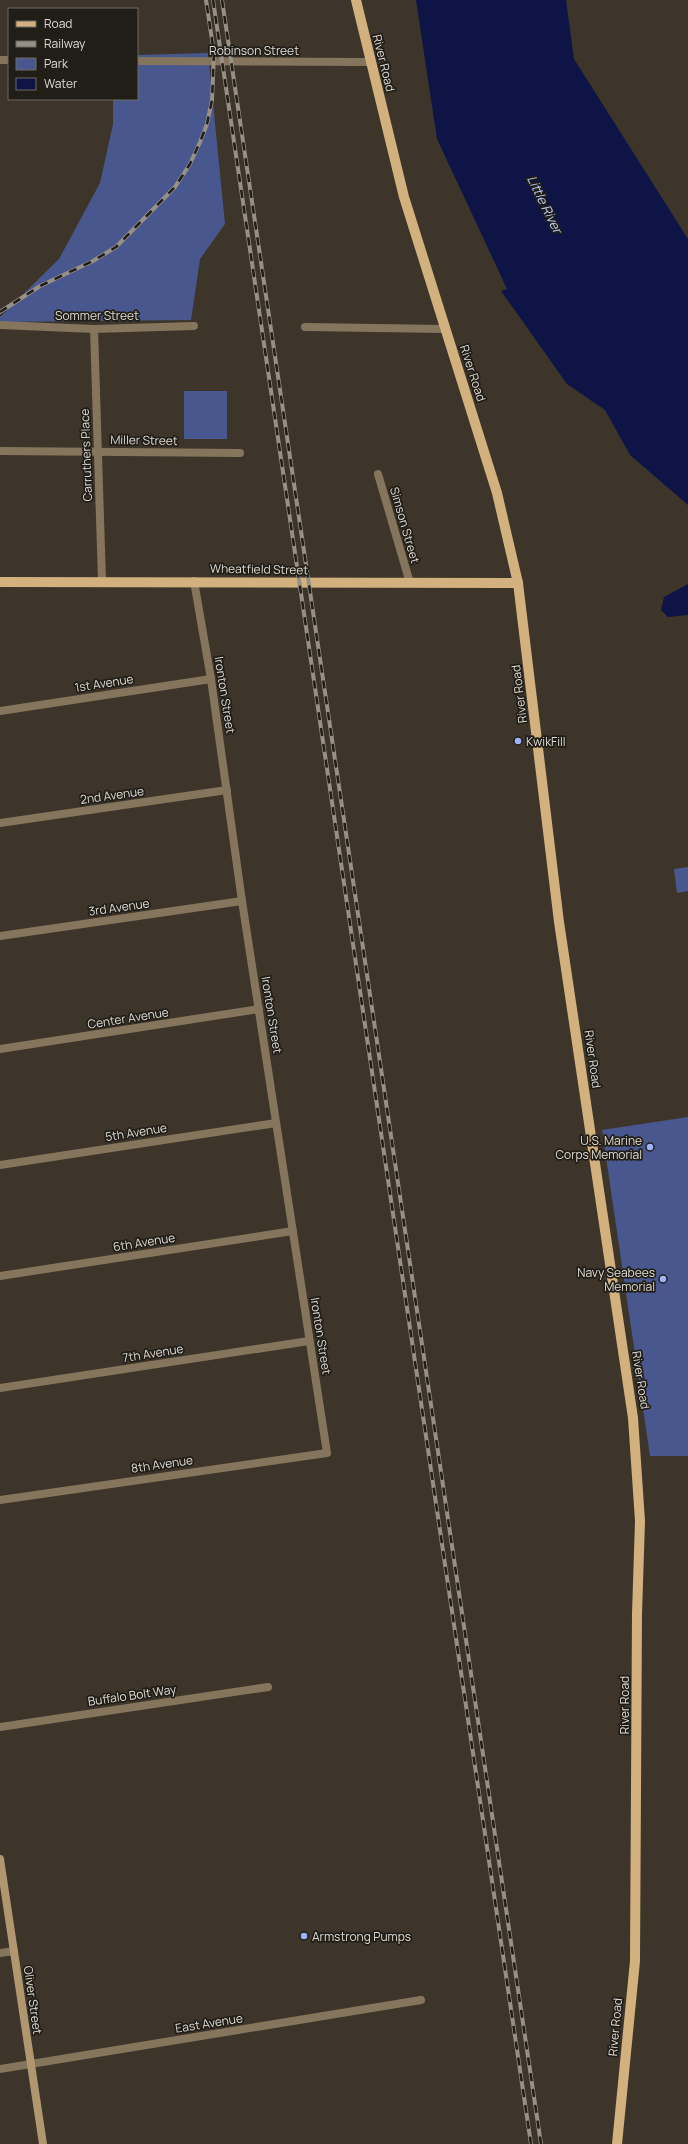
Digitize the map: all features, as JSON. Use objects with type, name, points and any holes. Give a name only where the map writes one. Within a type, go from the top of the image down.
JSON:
[{"type":"main road","name":"River Road","points":[[356,0],[404,197],[499,501],[518,583],[559,922],[633,1418],[639,1485],[635,1962],[617,2144]]},
{"type":"main road","name":"Wheatfield Street","points":[[0,582],[194,581],[518,583]]},
{"type":"main road","name":"Oliver Street","points":[[0,1858],[43,2144]]},
{"type":"street","name":"Robinson Street","points":[[138,61],[370,62]]},
{"type":"street","name":"Sommer Street","points":[[0,325],[94,328],[194,326]]},
{"type":"street","points":[[305,327],[445,329]]},
{"type":"street","name":"Carruthers Place","points":[[94,328],[102,581]]},
{"type":"street","name":"Miller Street","points":[[0,452],[98,451],[240,453]]},
{"type":"street","name":"Simson Street","points":[[378,474],[410,583]]},
{"type":"street","name":"Ironton Street","points":[[194,581],[228,790],[242,901],[327,1453]]},
{"type":"street","name":"1st Avenue","points":[[0,711],[211,680]]},
{"type":"street","name":"2nd Avenue","points":[[0,823],[228,790]]},
{"type":"street","name":"3rd Avenue","points":[[0,936],[242,901]]},
{"type":"street","name":"Center Avenue","points":[[0,1049],[259,1009]]},
{"type":"street","name":"5th Avenue","points":[[0,1164],[276,1123]]},
{"type":"street","name":"6th Avenue","points":[[0,1276],[293,1231]]},
{"type":"street","name":"7th Avenue","points":[[0,1388],[309,1341]]},
{"type":"street","name":"8th Avenue","points":[[0,1500],[327,1453]]},
{"type":"street","name":"Buffalo Bolt Way","points":[[0,1727],[268,1687]]},
{"type":"street","points":[[0,1953],[14,1951]]},
{"type":"street","name":"East Avenue","points":[[0,2070],[421,2000]]},
{"type":"green space","points":[[208,53],[225,224],[200,259],[191,320],[0,322],[0,317],[59,259],[100,183],[113,124],[113,100],[138,100],[138,55]]},
{"type":"green space","points":[[184,391],[227,391],[227,439],[184,439]]},
{"type":"green space","points":[[688,867],[688,891],[677,893],[674,869]]},
{"type":"green space","points":[[688,1117],[688,1456],[650,1456],[602,1130]]},
{"type":"water","name":"Little River","points":[[416,0],[566,0],[574,59],[688,239],[688,505],[630,455],[605,410],[567,384],[501,291],[507,289],[437,139]]},
{"type":"water","points":[[688,584],[688,615],[668,617],[661,610],[664,597]]},
{"type":"railway","points":[[0,312],[40,286],[93,261],[116,247],[175,187],[190,164],[200,142],[207,124],[212,100],[214,53],[206,0]]},
{"type":"railway","points":[[213,0],[531,2144]]},
{"type":"railway","points":[[222,0],[541,2144]]},
{"type":"place","name":"KwikFill","points":[[518,741]]},
{"type":"place","name":"U.S. Marine Corps Memorial","points":[[650,1147]]},
{"type":"place","name":"Navy Seabees Memorial","points":[[663,1279]]},
{"type":"place","name":"Armstrong Pumps","points":[[304,1936]]}]
